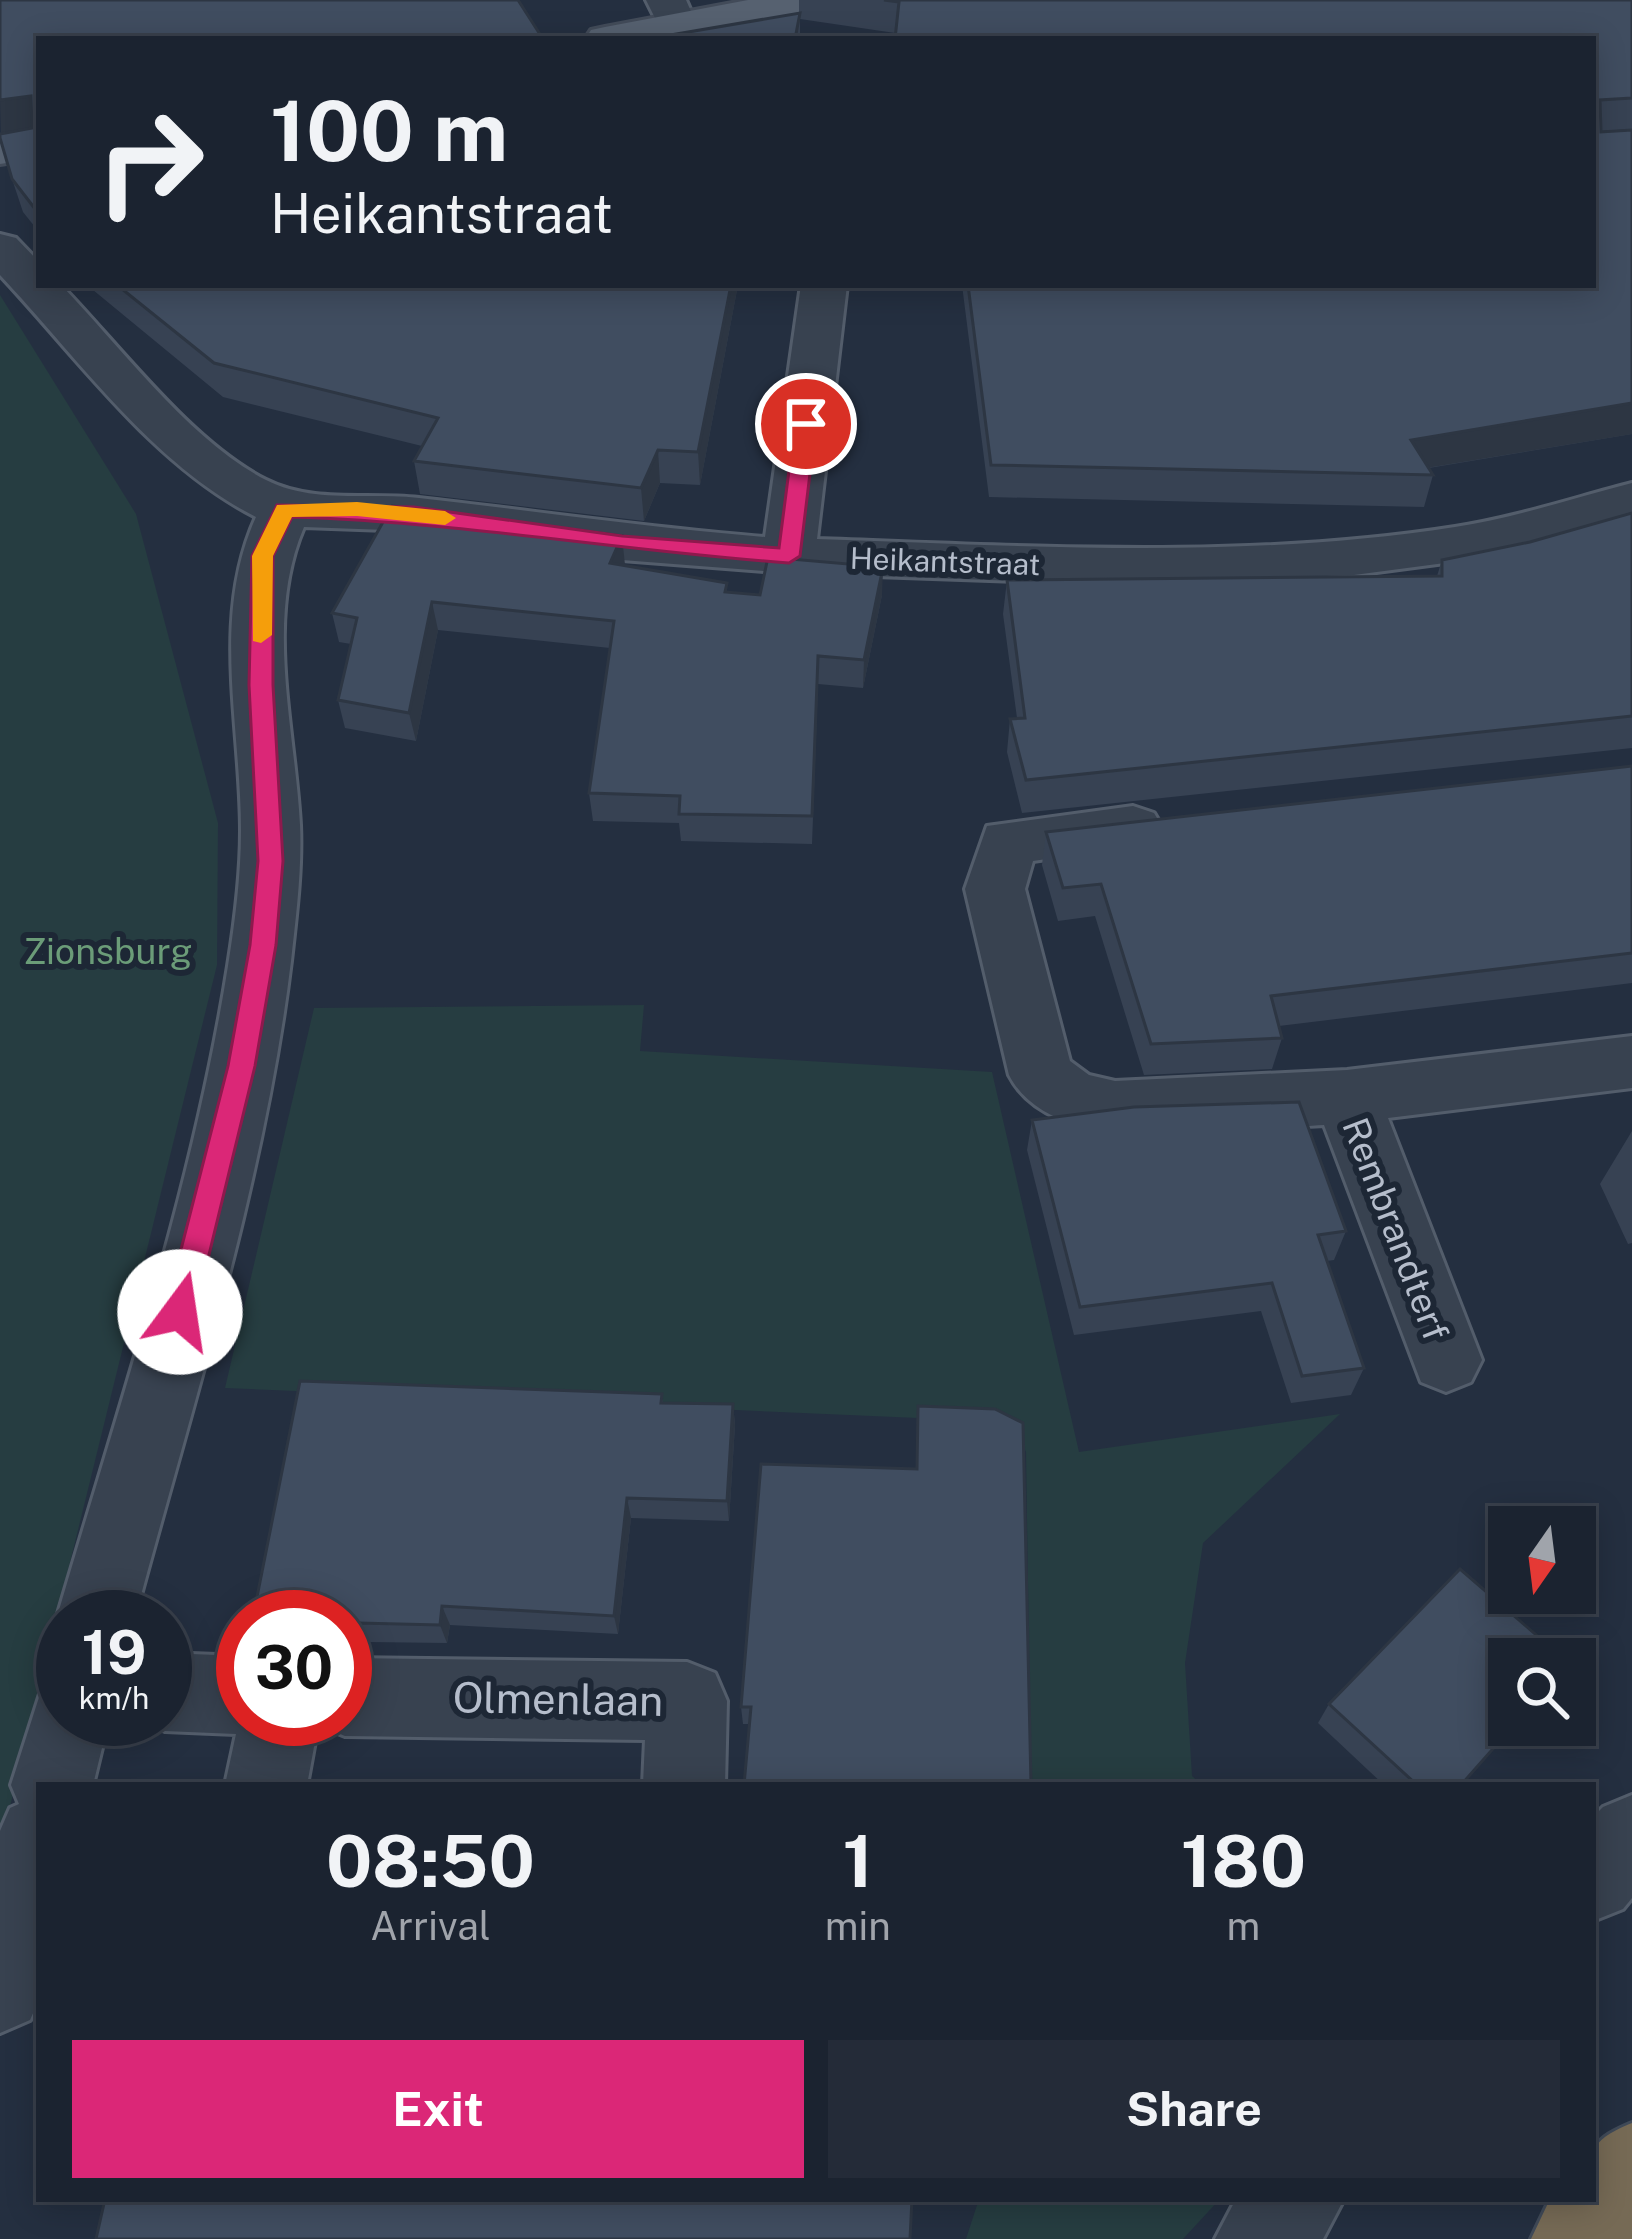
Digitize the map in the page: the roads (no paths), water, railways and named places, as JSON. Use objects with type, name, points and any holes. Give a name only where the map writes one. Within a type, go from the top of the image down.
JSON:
[{"type":"highway","points":[[1577,2239],[1632,2168]]},
{"type":"main road","points":[[613,36],[671,13],[813,0]]},
{"type":"main road","points":[[0,152],[36,146]]},
{"type":"street","name":"Heikantstraat","points":[[0,248],[36,286]]},
{"type":"street","name":"Heikantstraat","points":[[38,288],[194,452],[242,490],[285,510],[414,514],[622,544],[789,556],[1106,566],[1354,558],[1460,544],[1632,500]]},
{"type":"street","points":[[789,556],[824,288]]},
{"type":"street","points":[[103,1590],[236,1089],[263,945],[270,861],[261,685],[262,556],[285,510]]},
{"type":"street","name":"Rembrandterf","points":[[1193,821],[1008,842],[995,889],[1040,1075],[1070,1097],[1115,1108],[1347,1097],[1632,1062]]},
{"type":"street","name":"Rembrandterf","points":[[1347,1097],[1446,1360]]},
{"type":"street","name":"Olmenlaan","points":[[372,1697],[687,1701],[684,1782]]},
{"type":"street","points":[[53,1782],[62,1746]]},
{"type":"street","points":[[267,1782],[274,1746]]},
{"type":"street","points":[[1596,1876],[1632,1836]]},
{"type":"street","points":[[0,1990],[36,1849]]},
{"type":"street","points":[[1261,2239],[1295,2202]]},
{"type":"park label","name":"Zionsburg","points":[[108,951]]}]
